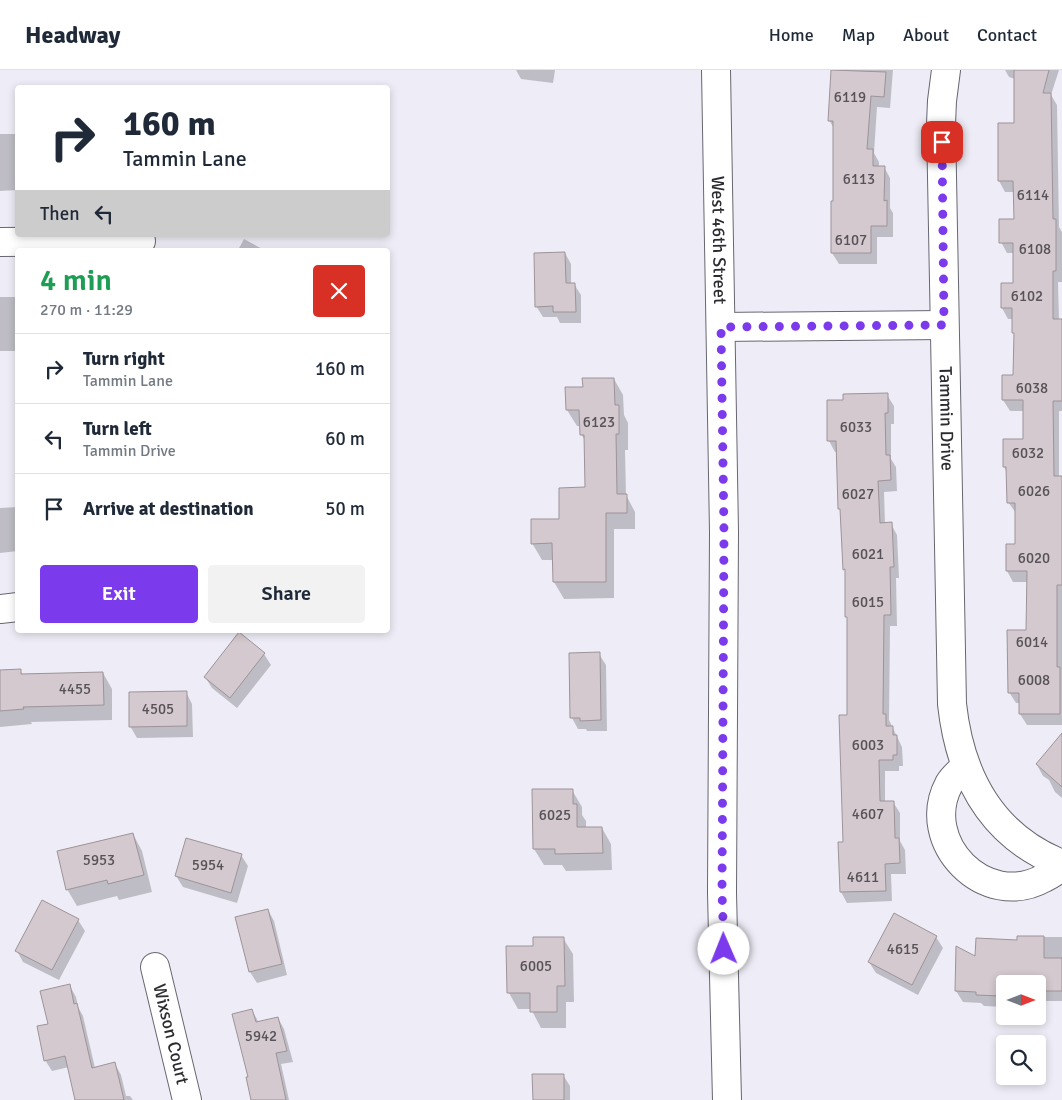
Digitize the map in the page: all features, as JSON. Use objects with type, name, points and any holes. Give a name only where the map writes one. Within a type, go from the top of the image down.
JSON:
[{"type":"street","name":"West 46th Street","points":[[716,70],[724,532],[722,892],[726,1100]]},
{"type":"street","name":"Tammin Drive","points":[[946,70],[942,101],[944,325],[952,704],[957,741],[965,767],[981,799],[1012,834],[1030,848],[1062,864]]},
{"type":"street","points":[[0,242],[141,241]]},
{"type":"street","points":[[721,327],[944,325]]},
{"type":"street","points":[[0,609],[15,607]]},
{"type":"street","points":[[965,767],[950,784],[942,807],[942,820],[947,843],[963,866],[974,875],[992,884],[1013,886],[1034,884],[1051,874],[1062,864]]},
{"type":"street","name":"Wixson Court","points":[[156,967],[187,1100]]},
{"type":"building","points":[[831,70],[886,72],[884,97],[871,96],[867,149],[873,149],[873,166],[885,166],[884,201],[887,200],[887,226],[871,226],[871,253],[831,253],[833,121],[828,121]]},
{"type":"building","points":[[1014,70],[1049,70],[1043,93],[1051,93],[1053,219],[1056,219],[1056,271],[1053,271],[1053,319],[1062,319],[1062,401],[1053,401],[1054,476],[1062,476],[1062,585],[1057,585],[1057,667],[1060,667],[1060,714],[1019,714],[1019,693],[1008,693],[1007,630],[1026,630],[1027,571],[1006,571],[1006,544],[1015,544],[1015,503],[1007,503],[1006,467],[1003,467],[1003,439],[1023,439],[1023,400],[1002,400],[1002,375],[1013,375],[1014,333],[1012,333],[1012,308],[1001,308],[1001,283],[1013,283],[1013,243],[999,243],[999,219],[1014,219],[1013,181],[998,181],[998,123],[1014,123]]},
{"type":"building","points":[[565,252],[566,283],[575,283],[576,312],[553,312],[553,306],[535,307],[534,253]]},
{"type":"building","points":[[582,378],[614,378],[615,405],[619,405],[619,434],[616,434],[617,494],[627,494],[627,513],[606,513],[606,582],[553,582],[552,543],[531,544],[531,519],[559,519],[559,488],[585,487],[584,435],[580,435],[579,410],[566,410],[565,387],[583,387]]},
{"type":"building","points":[[888,393],[888,413],[885,413],[886,455],[890,455],[891,480],[878,481],[880,523],[892,522],[894,567],[890,567],[891,615],[884,615],[883,714],[886,714],[886,726],[893,726],[893,735],[897,735],[897,755],[893,755],[893,760],[879,760],[880,801],[894,801],[895,838],[899,838],[900,863],[885,864],[886,891],[840,892],[838,842],[843,842],[839,715],[847,715],[847,617],[845,617],[845,569],[843,570],[840,509],[838,509],[836,441],[827,441],[827,400],[843,400],[843,394]]},
{"type":"building","points":[[238,633],[265,653],[230,698],[204,677]]},
{"type":"building","points":[[600,652],[601,720],[580,721],[580,718],[570,718],[569,653]]},
{"type":"building","points":[[21,669],[21,674],[103,672],[104,705],[23,707],[24,709],[0,711],[0,670]]},
{"type":"building","points":[[187,691],[187,726],[129,727],[129,692]]},
{"type":"building","points":[[1062,733],[1062,787],[1036,764]]},
{"type":"building","points":[[532,789],[573,789],[573,804],[577,804],[577,827],[602,827],[603,853],[555,854],[555,849],[533,849]]},
{"type":"building","points":[[133,833],[144,875],[108,884],[107,880],[66,890],[57,851]]},
{"type":"building","points":[[186,838],[242,854],[231,893],[175,876]]},
{"type":"building","points":[[42,900],[79,919],[52,970],[15,951]]},
{"type":"building","points":[[268,909],[282,964],[249,972],[235,917]]},
{"type":"building","points":[[894,913],[937,936],[912,985],[868,962]]},
{"type":"building","points":[[1017,936],[1044,936],[1044,958],[1062,958],[1062,991],[1046,991],[1046,975],[996,975],[996,996],[976,995],[976,992],[955,991],[956,946],[975,956],[976,938],[1017,940]]},
{"type":"building","points":[[533,937],[564,937],[565,986],[557,986],[557,1012],[530,1012],[530,993],[507,993],[506,946],[533,946]]},
{"type":"building","points":[[70,984],[74,1004],[77,1003],[92,1068],[115,1062],[124,1100],[75,1100],[65,1056],[44,1061],[37,1026],[48,1024],[40,991]]},
{"type":"building","points":[[252,1009],[256,1022],[278,1017],[287,1051],[276,1053],[286,1100],[251,1100],[246,1077],[248,1077],[232,1014]]},
{"type":"building","points":[[532,1074],[564,1074],[564,1100],[533,1100]]},
{"type":"route","points":[[724,949],[722,892],[724,532],[721,327],[944,325],[942,142]]}]
